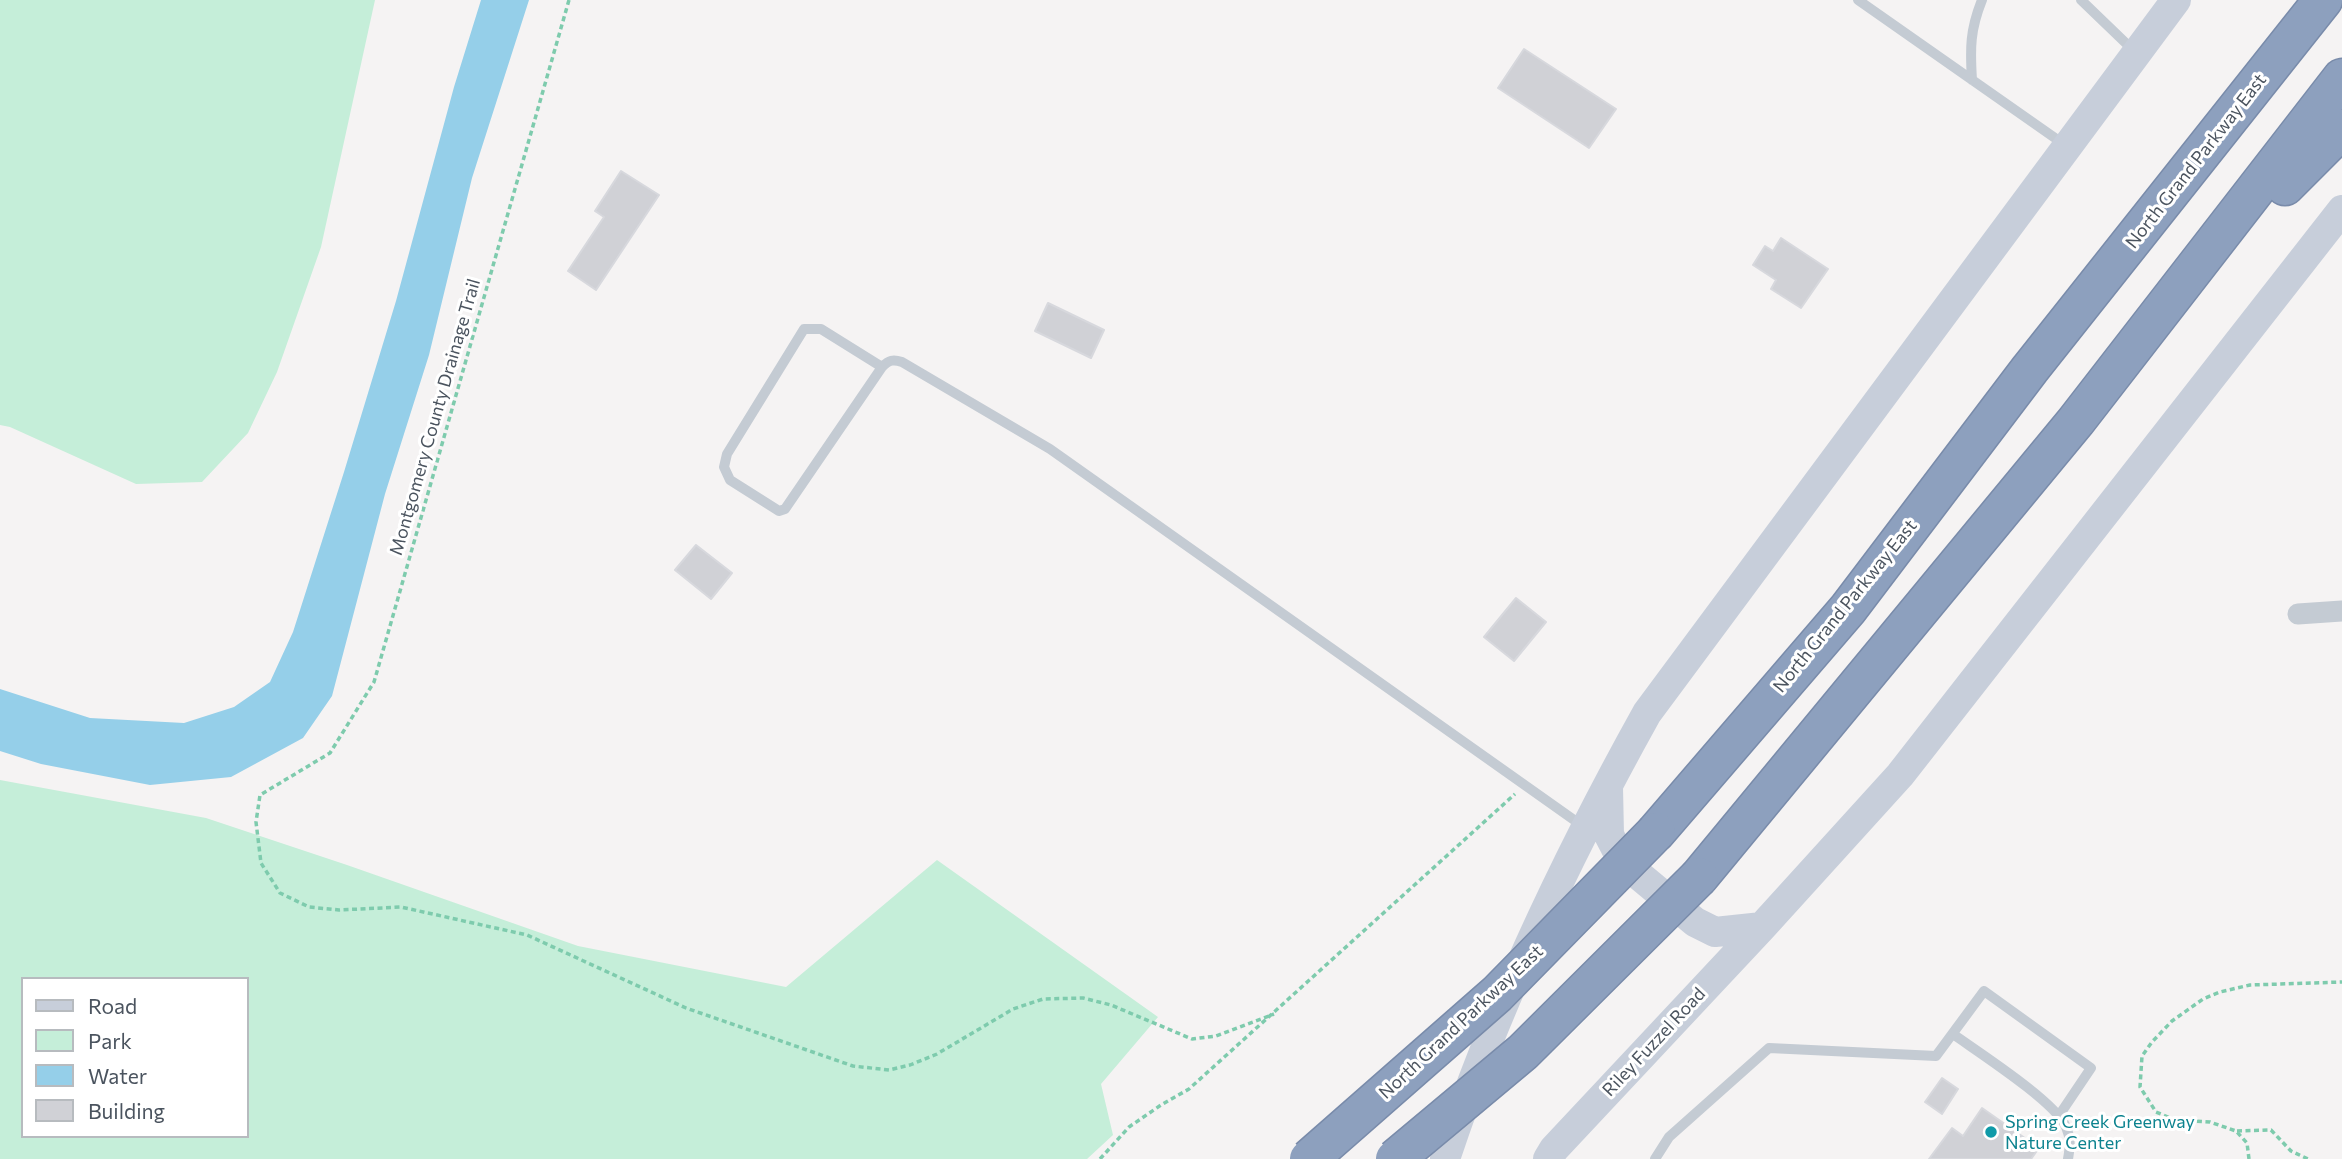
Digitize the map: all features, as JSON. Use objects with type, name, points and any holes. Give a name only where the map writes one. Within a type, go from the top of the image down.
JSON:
[{"type":"highway","points":[[2290,42],[2314,0]]},
{"type":"highway","name":"North Grand Parkway East","points":[[1309,1159],[1497,995],[1656,832],[1848,609],[2031,369],[2323,0]]},
{"type":"highway","points":[[1395,1159],[1523,1052],[1699,877],[2076,421],[2342,78]]},
{"type":"highway","points":[[2167,304],[2342,129]]},
{"type":"main road","points":[[1445,1159],[1459,1117],[1522,961],[1607,783],[1647,713],[2176,0]]},
{"type":"main road","points":[[1607,783],[1609,835],[1623,862],[1695,922],[1715,932],[1762,928],[1900,775],[2342,210]]},
{"type":"main road","name":"Riley Fuzzel Road","points":[[1548,1159],[1621,1075],[1762,928]]},
{"type":"main road","points":[[1454,1159],[1459,1117]]},
{"type":"street","points":[[2298,614],[2342,611]]},
{"type":"lane","points":[[1858,0],[2068,146]]},
{"type":"lane","points":[[1972,80],[1969,45],[1973,23],[1982,0]]},
{"type":"lane","points":[[2081,0],[2136,53]]},
{"type":"lane","points":[[883,367],[821,329],[804,329],[727,454],[724,467],[730,480],[779,511],[785,509],[883,367],[888,361],[902,362],[1050,449],[1586,828]]},
{"type":"lane","points":[[1655,1159],[1669,1136],[1769,1048],[1936,1056],[1984,991],[2091,1068],[2058,1117]]},
{"type":"lane","points":[[1953,1034],[2034,1093],[2066,1125],[2071,1143],[2068,1159]]},
{"type":"path","name":"Montgomery County Drainage Trail","points":[[569,0],[374,682],[330,754],[260,795],[256,822],[261,863],[280,893],[309,907],[339,910],[401,906],[527,935],[686,1008],[853,1066],[890,1070],[910,1065],[937,1054],[1013,1009],[1043,999],[1083,998],[1111,1006],[1192,1039],[1216,1035],[1274,1014]]},
{"type":"path","points":[[1100,1159],[1129,1127],[1189,1089],[1526,784]]},
{"type":"path","points":[[2308,1159],[2291,1151],[2271,1130],[2236,1131],[2210,1122],[2175,1120],[2156,1112],[2140,1087],[2142,1056],[2172,1021],[2203,999],[2220,992],[2250,985],[2342,982]]},
{"type":"path","points":[[2236,1131],[2247,1143],[2249,1159]]},
{"type":"green space","points":[[0,0],[375,0],[321,247],[277,372],[248,433],[202,482],[136,484],[10,427],[0,425]]},
{"type":"green space","points":[[0,780],[206,818],[578,946],[786,987],[937,860],[1158,1017],[1101,1084],[1113,1135],[1087,1159],[0,1159]]},
{"type":"water","points":[[481,0],[529,0],[472,178],[429,355],[385,494],[332,696],[303,738],[231,777],[150,785],[41,764],[0,751],[0,689],[90,718],[184,723],[234,707],[270,682],[293,632],[344,472],[396,301],[454,87]]},
{"type":"building","points":[[1524,49],[1616,109],[1589,148],[1498,88]]},
{"type":"building","points":[[621,171],[659,195],[596,290],[568,271],[604,217],[595,211]]},
{"type":"building","points":[[1781,238],[1828,269],[1801,308],[1771,289],[1776,280],[1753,265],[1765,246],[1773,251]]},
{"type":"building","points":[[1048,303],[1104,330],[1091,358],[1035,331]]},
{"type":"building","points":[[696,545],[732,573],[711,599],[675,570]]},
{"type":"building","points":[[1516,598],[1546,622],[1514,661],[1484,637]]},
{"type":"building","points":[[1942,1078],[1958,1089],[1942,1114],[1925,1102]]},
{"type":"building","name":"Spring Creek Greenway Nature Center","points":[[1982,1108],[2039,1148],[2031,1159],[1929,1159],[1952,1128],[1963,1136]]},
{"type":"place","name":"Spring Creek Greenway Nature Center","points":[[1991,1132]]}]
